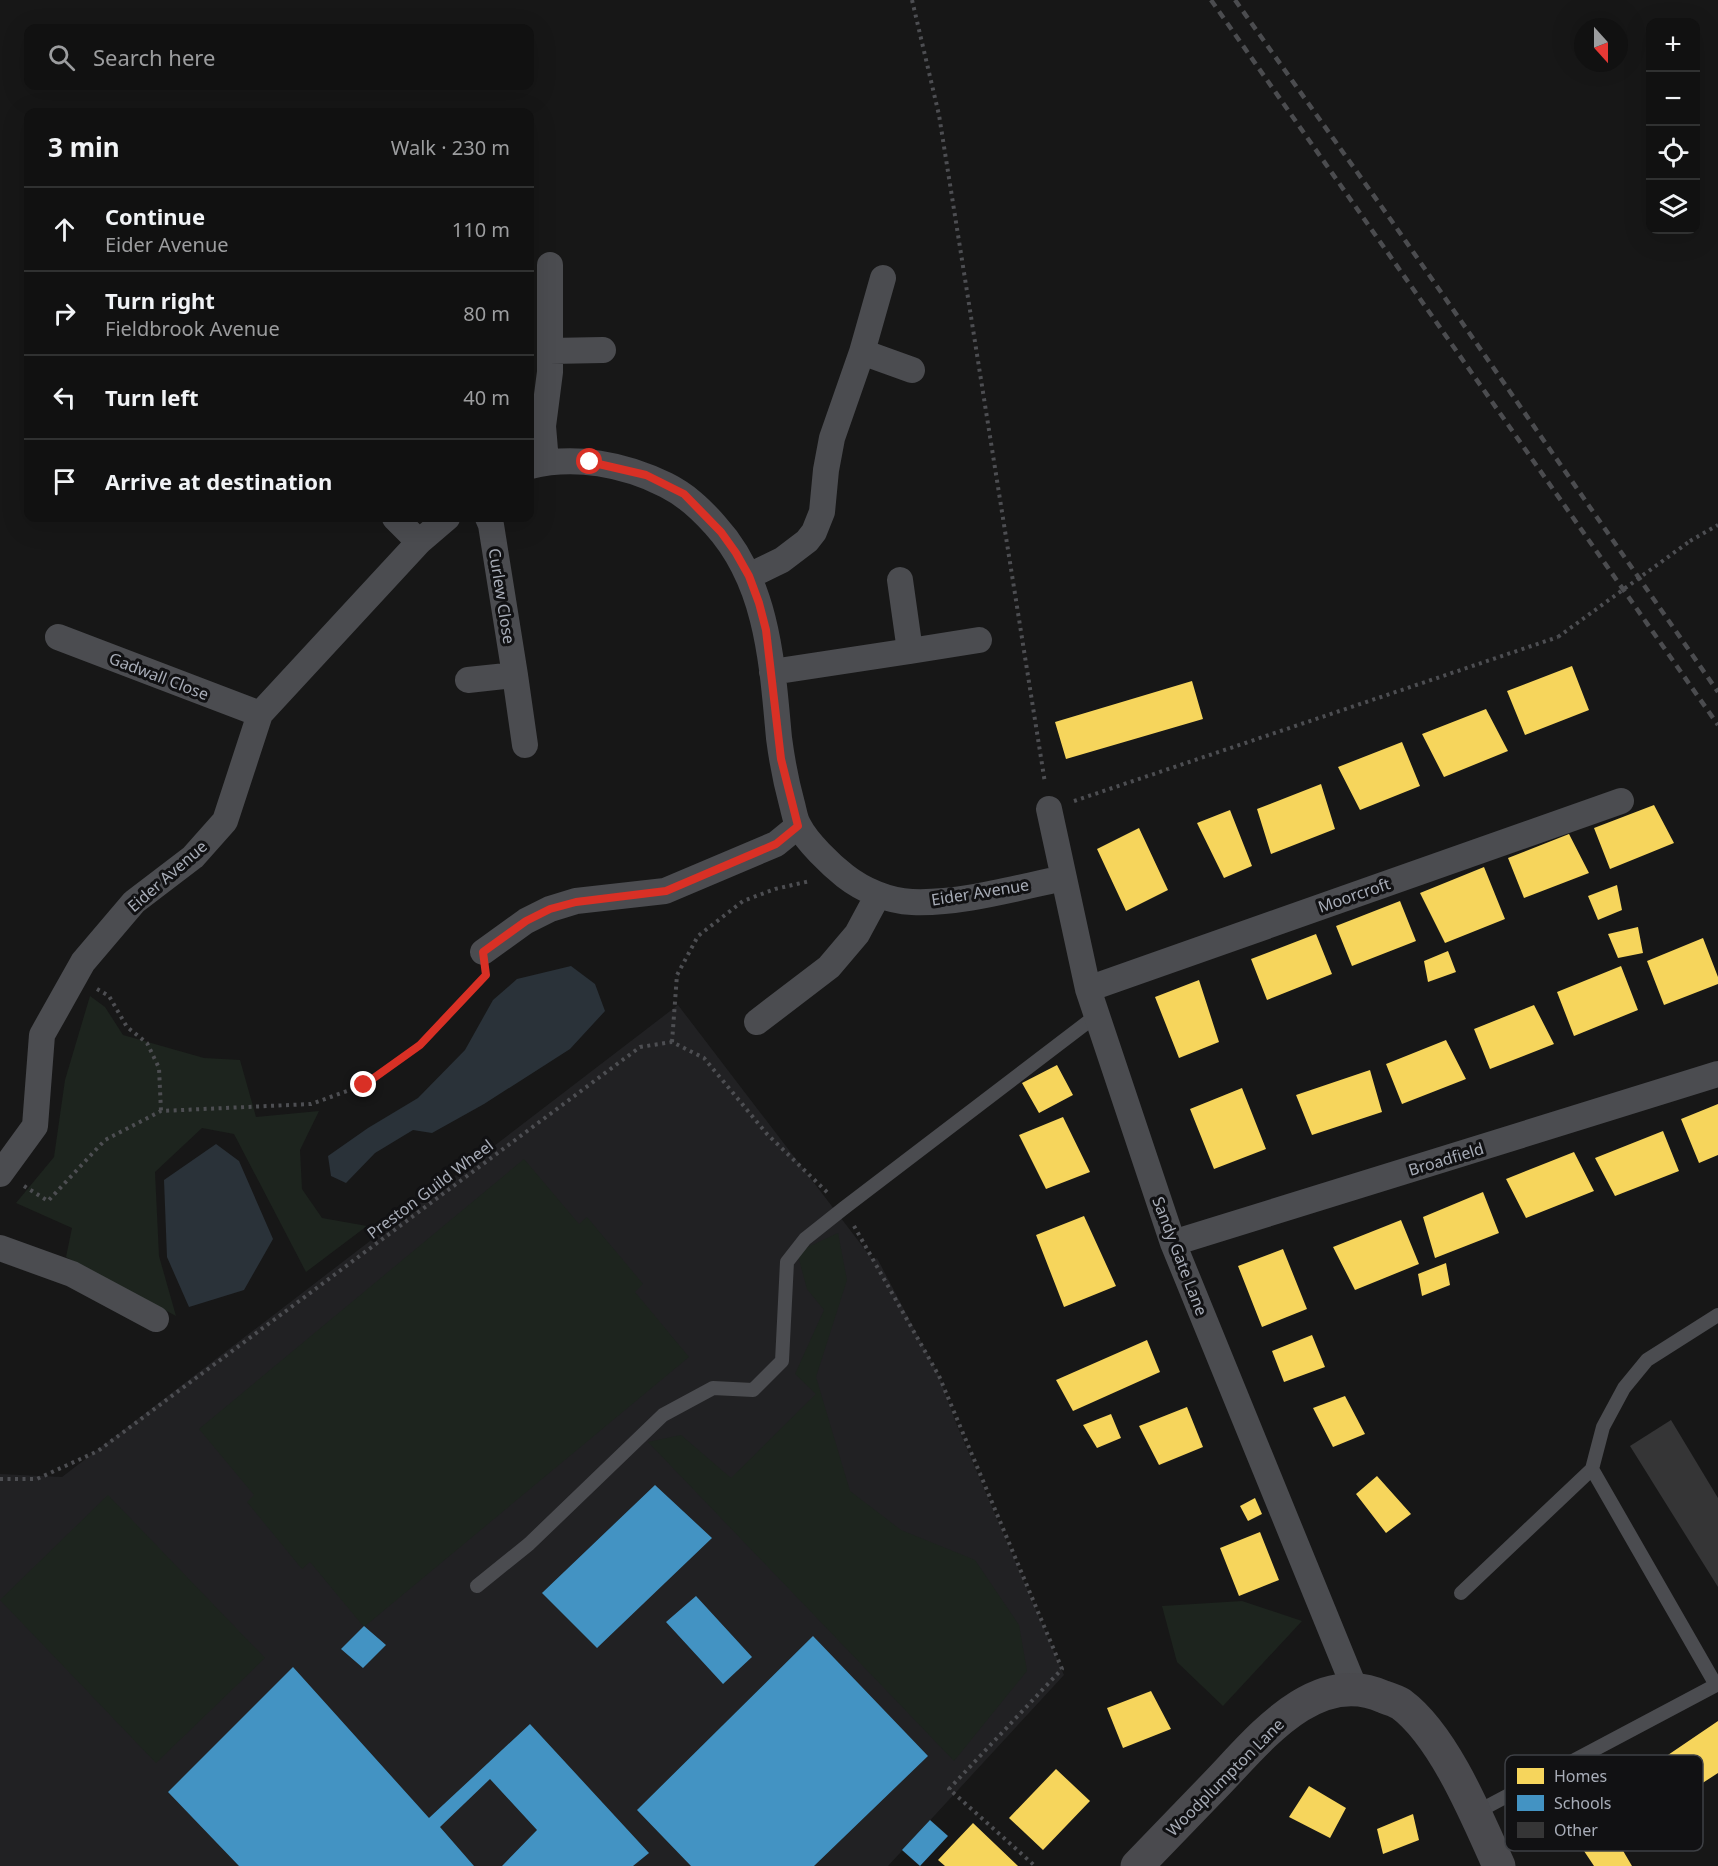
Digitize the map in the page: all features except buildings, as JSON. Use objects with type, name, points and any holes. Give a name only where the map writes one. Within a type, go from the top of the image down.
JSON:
[{"type":"main road","points":[[1355,1689],[1374,1692],[1400,1703],[1434,1740],[1475,1813],[1499,1866]]},
{"type":"main road","name":"Woodplumpton Lane","points":[[1137,1866],[1269,1729],[1312,1699],[1333,1691],[1355,1689]]},
{"type":"street","points":[[538,464],[550,372],[550,265]]},
{"type":"street","points":[[749,576],[790,554],[807,541],[814,532],[822,512],[832,438],[862,352],[883,278]]},
{"type":"street","points":[[550,351],[603,350]]},
{"type":"street","points":[[862,352],[912,370]]},
{"type":"street","name":"Eider Avenue","points":[[538,464],[568,460],[590,462],[646,475],[684,494],[721,532],[749,576],[759,603],[766,630],[772,672],[781,759],[798,826],[829,864],[854,883],[878,895],[910,902],[952,901],[1064,878]]},
{"type":"street","points":[[399,522],[419,542]]},
{"type":"street","name":"Eider Avenue","points":[[1,1173],[35,1126],[42,1035],[83,962],[134,902],[193,857],[225,821],[260,714],[419,542],[442,522]]},
{"type":"street","name":"Curlew Close","points":[[490,522],[525,745]]},
{"type":"street","points":[[900,580],[910,651]]},
{"type":"street","name":"Gadwall Close","points":[[58,638],[260,714]]},
{"type":"street","points":[[772,672],[979,640]]},
{"type":"street","points":[[468,680],[515,675]]},
{"type":"street","name":"Moorcroft","points":[[1088,989],[1621,801]]},
{"type":"street","name":"Sandy Gate Lane","points":[[1049,809],[1088,989],[1173,1244],[1355,1689]]},
{"type":"street","points":[[483,952],[526,921],[550,909],[576,902],[666,891],[776,844],[798,826]]},
{"type":"street","points":[[757,1022],[829,968],[857,934],[878,895]]},
{"type":"street","name":"Broadfield","points":[[1173,1244],[1718,1074]]},
{"type":"street","points":[[0,1248],[72,1274],[156,1319]]},
{"type":"lane","points":[[477,1586],[529,1544],[663,1415],[713,1388],[753,1390],[782,1361],[787,1262],[806,1239],[1097,1015]]},
{"type":"lane","points":[[1461,1593],[1592,1468],[1603,1427],[1624,1388],[1647,1360],[1718,1315]]},
{"type":"lane","points":[[1585,1755],[1717,1685],[1592,1468]]},
{"type":"lane","points":[[1475,1813],[1505,1797]]},
{"type":"path","points":[[912,0],[939,115],[1049,809],[1558,637],[1690,541],[1718,525]]},
{"type":"path","points":[[829,864],[819,879],[774,889],[743,901],[698,936],[677,975],[672,1042],[704,1058],[766,1134],[844,1208],[939,1376],[1062,1669],[949,1789],[1035,1866]]},
{"type":"path","points":[[1,1173],[48,1201],[105,1140],[161,1111],[311,1104],[364,1085],[420,1045],[486,975],[483,952]]},
{"type":"path","points":[[75,976],[109,996],[127,1027],[147,1043],[159,1068],[161,1111]]},
{"type":"path","name":"Preston Guild Wheel","points":[[0,1479],[37,1479],[98,1451],[640,1047],[672,1042]]},
{"type":"shaded area","points":[[571,966],[595,984],[605,1011],[570,1049],[484,1104],[432,1133],[413,1130],[375,1153],[346,1183],[331,1176],[328,1156],[368,1128],[418,1098],[465,1050],[493,1000],[517,979]]},
{"type":"shaded area","points":[[90,996],[105,1007],[123,1035],[204,1058],[240,1060],[256,1117],[319,1111],[300,1150],[302,1189],[322,1218],[367,1226],[306,1272],[234,1134],[202,1128],[155,1172],[159,1256],[176,1316],[66,1257],[72,1228],[16,1203],[54,1157],[65,1080]]},
{"type":"shaded area","points":[[678,1005],[873,1260],[877,1258],[939,1376],[956,1423],[1064,1675],[888,1866],[0,1866],[0,1474],[62,1477]]},
{"type":"shaded area","points":[[216,1144],[239,1161],[273,1239],[244,1290],[189,1307],[167,1257],[164,1180]]},
{"type":"shaded area","points":[[524,1159],[579,1224],[587,1217],[643,1284],[635,1292],[689,1357],[364,1627],[310,1562],[302,1569],[247,1502],[254,1495],[199,1429]]},
{"type":"shaded area","points":[[838,1233],[847,1280],[816,1377],[850,1491],[901,1530],[975,1560],[1019,1625],[1027,1671],[954,1761],[648,1442],[681,1435],[731,1478],[816,1394],[795,1374],[824,1310],[807,1289],[797,1252]]},
{"type":"shaded area","points":[[108,1495],[265,1658],[156,1763],[0,1600]]},
{"type":"shaded area","points":[[1242,1601],[1302,1621],[1223,1706],[1177,1662],[1162,1606]]},
{"type":"railway","points":[[1211,0],[1718,725]]},
{"type":"railway","points":[[1235,0],[1391,220],[1718,692]]},
{"type":"route","points":[[364,1085],[420,1045],[486,975],[483,952],[526,921],[550,909],[576,902],[666,891],[776,844],[798,826],[781,759],[766,630],[749,576],[736,553],[704,512],[684,494],[646,475],[590,462]]}]
